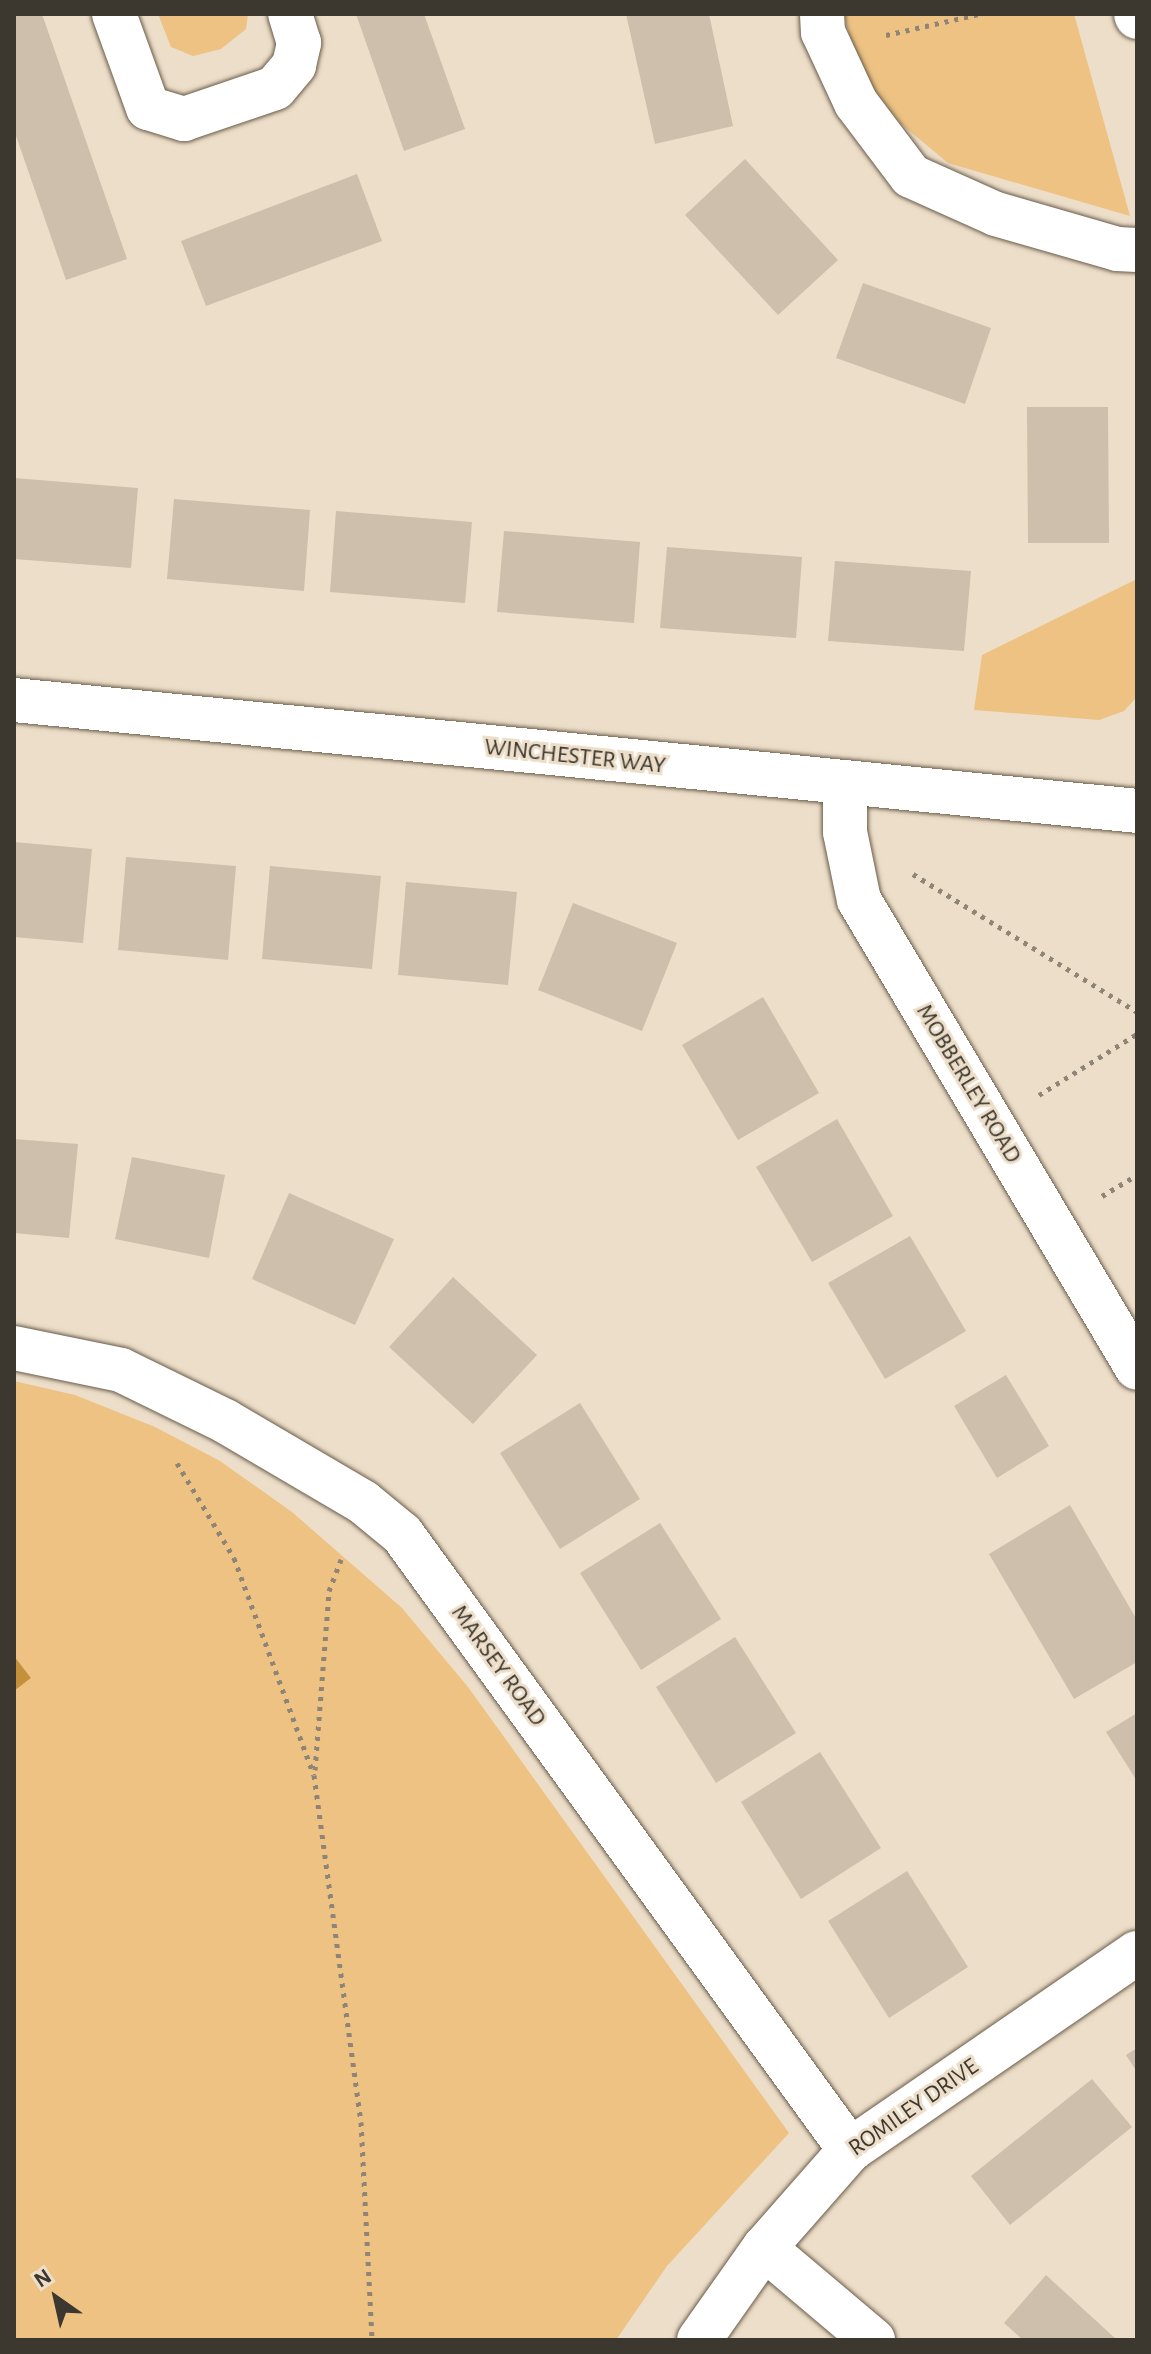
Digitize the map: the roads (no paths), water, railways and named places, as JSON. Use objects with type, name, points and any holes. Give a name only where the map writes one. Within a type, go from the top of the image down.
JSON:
[{"type":"street","points":[[114,14],[148,108],[184,119],[275,88],[294,65],[299,43],[290,14]]},
{"type":"street","points":[[826,31],[856,103],[911,176],[996,214],[1117,249],[1137,250]]},
{"type":"street","name":"WINCHESTER WAY","points":[[14,700],[845,785],[1137,811]]},
{"type":"street","name":"MOBBERLEY ROAD","points":[[845,785],[845,832],[859,900],[1137,1368]]},
{"type":"street","name":"MARSEY ROAD","points":[[14,1348],[121,1370],[225,1421],[363,1502],[402,1534],[850,2150]]},
{"type":"street","name":"ROMILEY DRIVE","points":[[699,2340],[764,2248],[850,2150],[1137,1953]]},
{"type":"street","points":[[764,2248],[873,2340]]}]
